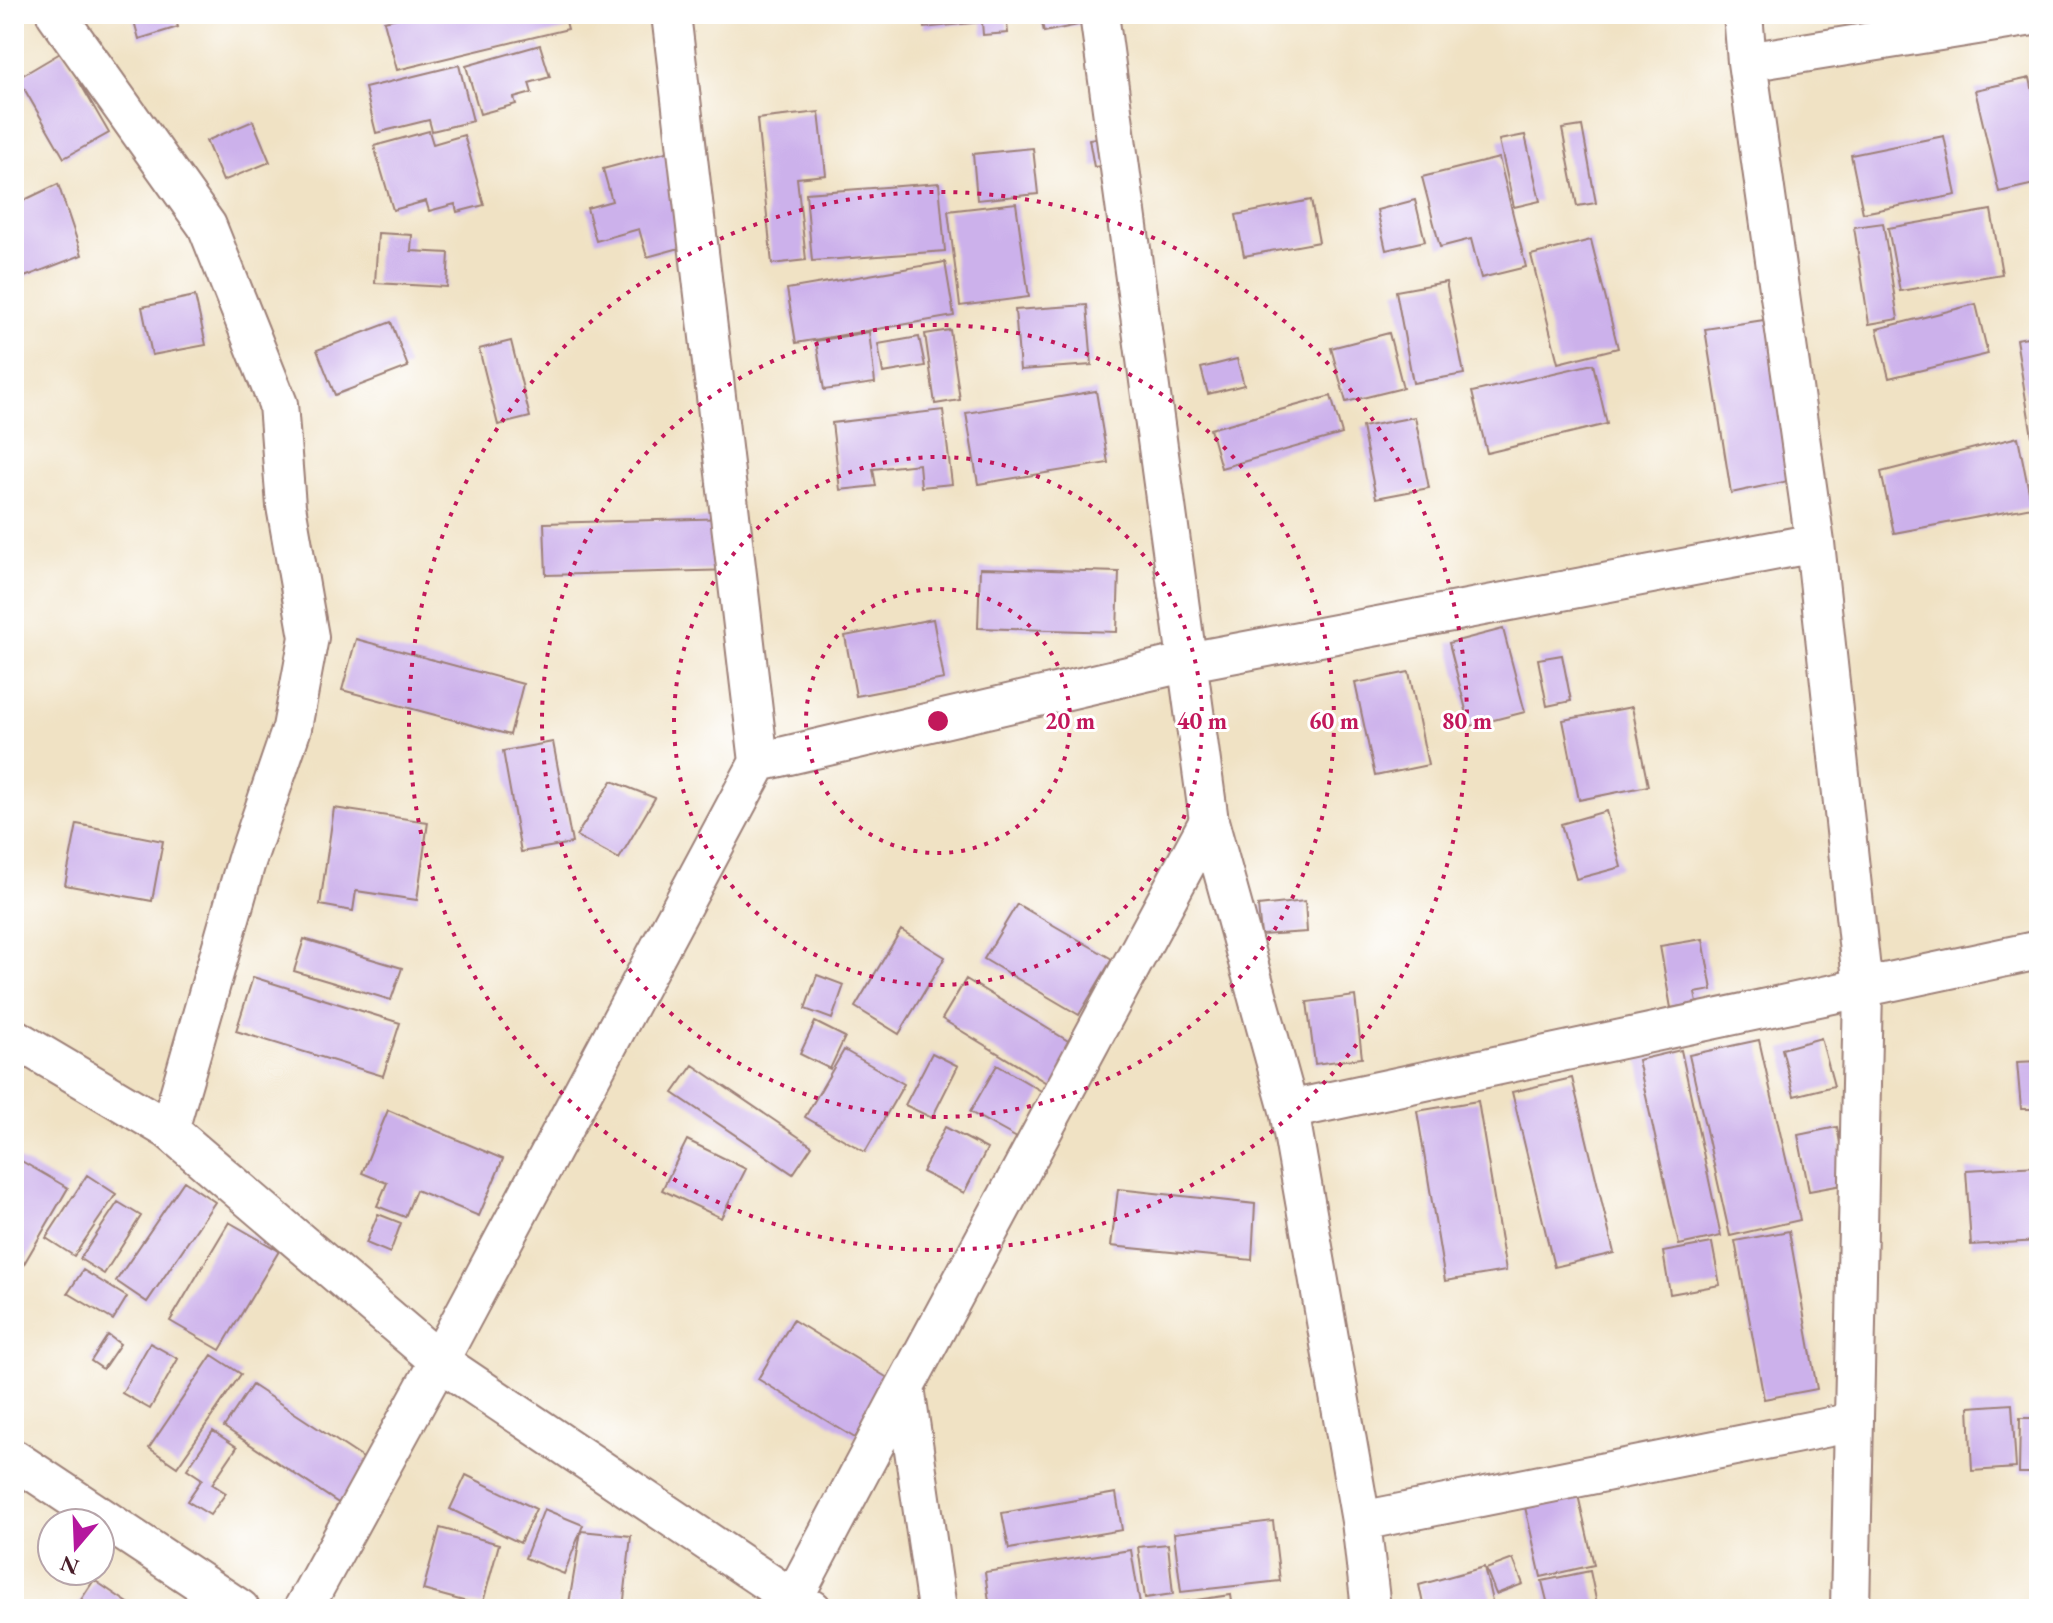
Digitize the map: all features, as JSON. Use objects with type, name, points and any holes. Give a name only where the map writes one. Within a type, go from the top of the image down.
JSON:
[{"type":"street","points":[[56,14],[207,226],[278,404],[286,506],[309,637],[292,728],[246,862],[169,1130]]},
{"type":"street","points":[[303,1609],[759,762],[671,14]]},
{"type":"street","points":[[1099,14],[1209,821],[1289,1110],[1361,1521],[1371,1609]]},
{"type":"street","points":[[1743,14],[1747,62],[1815,543],[1863,989],[1850,1609]]},
{"type":"street","points":[[1747,62],[2039,15]]},
{"type":"street","points":[[759,762],[1188,662],[1815,543]]},
{"type":"street","points":[[14,1038],[169,1130],[439,1361],[797,1606],[905,1387],[1209,821]]},
{"type":"street","points":[[1289,1110],[2039,950]]},
{"type":"street","points":[[905,1387],[937,1609]]},
{"type":"street","points":[[1361,1521],[1854,1422]]},
{"type":"street","points":[[14,1459],[240,1609]]},
{"type":"building","points":[[132,14],[174,14],[178,27],[139,39]]},
{"type":"building","points":[[414,14],[564,14],[568,29],[397,70],[384,21]]},
{"type":"building","points":[[922,14],[1006,14],[1008,33],[983,35],[982,22],[924,28]]},
{"type":"building","points":[[1040,14],[1081,14],[1083,24],[1044,32]]},
{"type":"building","points":[[540,45],[550,77],[529,83],[532,93],[514,98],[516,104],[480,114],[466,66]]},
{"type":"building","points":[[62,52],[109,133],[64,158],[18,78]]},
{"type":"building","points":[[459,65],[473,121],[432,131],[429,120],[376,133],[365,88]]},
{"type":"building","points":[[2030,78],[2039,120],[2039,183],[1999,192],[1975,90]]},
{"type":"building","points":[[819,112],[826,175],[797,178],[806,260],[772,264],[757,119]]},
{"type":"building","points":[[253,121],[270,162],[223,181],[206,141]]},
{"type":"building","points":[[1582,126],[1596,203],[1577,206],[1562,129]]},
{"type":"building","points":[[429,131],[433,144],[464,135],[484,205],[457,212],[455,204],[429,211],[426,201],[393,210],[374,146]]},
{"type":"building","points":[[1525,135],[1540,201],[1514,207],[1499,140]]},
{"type":"building","points":[[1110,136],[1115,164],[1094,167],[1089,139]]},
{"type":"building","points":[[1944,136],[1956,195],[1863,213],[1851,155]]},
{"type":"building","points":[[681,148],[687,246],[647,257],[639,229],[596,241],[587,208],[612,201],[603,169]]},
{"type":"building","points":[[1033,148],[1038,194],[977,200],[973,154]]},
{"type":"building","points":[[1499,158],[1526,267],[1481,278],[1471,239],[1440,247],[1422,177]]},
{"type":"building","points":[[939,183],[945,251],[812,261],[806,193]]},
{"type":"building","points":[[58,184],[82,255],[14,281],[14,205]]},
{"type":"building","points":[[1311,200],[1319,242],[1244,256],[1236,215]]},
{"type":"building","points":[[1415,200],[1425,241],[1386,250],[1377,210]]},
{"type":"building","points":[[1016,203],[1029,297],[960,306],[948,211]]},
{"type":"building","points":[[1991,210],[2002,274],[1900,291],[1888,228]]},
{"type":"building","points":[[1883,223],[1898,319],[1869,324],[1854,227]]},
{"type":"building","points":[[378,233],[412,235],[411,251],[449,253],[447,287],[375,283]]},
{"type":"building","points":[[1591,240],[1618,348],[1558,363],[1531,255]]},
{"type":"building","points":[[945,262],[954,316],[796,343],[787,289]]},
{"type":"building","points":[[1446,282],[1464,374],[1413,383],[1396,291]]},
{"type":"building","points":[[195,296],[206,345],[152,355],[142,307]]},
{"type":"building","points":[[1976,304],[1988,354],[1889,378],[1877,329]]},
{"type":"building","points":[[1087,305],[1092,365],[1020,370],[1015,310]]},
{"type":"building","points":[[1777,318],[1802,478],[1731,493],[1705,329]]},
{"type":"building","points":[[391,322],[408,367],[335,395],[317,350]]},
{"type":"building","points":[[950,330],[960,400],[935,404],[925,334]]},
{"type":"building","points":[[869,332],[875,383],[824,390],[816,341]]},
{"type":"building","points":[[1389,333],[1403,388],[1346,402],[1331,348]]},
{"type":"building","points":[[2039,335],[2039,467],[2037,467],[2016,339]]},
{"type":"building","points":[[919,337],[925,366],[883,373],[878,344]]},
{"type":"building","points":[[511,341],[530,417],[498,425],[479,349]]},
{"type":"building","points":[[1237,359],[1244,385],[1208,394],[1201,368]]},
{"type":"building","points":[[1593,364],[1607,424],[1487,453],[1472,392]]},
{"type":"building","points":[[1096,391],[1108,463],[978,484],[966,413]]},
{"type":"building","points":[[1331,396],[1342,434],[1221,468],[1210,429]]},
{"type":"building","points":[[943,410],[952,484],[921,487],[919,464],[873,469],[876,486],[840,490],[832,423]]},
{"type":"building","points":[[1415,417],[1429,488],[1376,498],[1362,427]]},
{"type":"building","points":[[2018,437],[2032,507],[1894,533],[1881,472]]},
{"type":"building","points":[[732,518],[734,570],[546,575],[544,523]]},
{"type":"building","points":[[980,568],[1119,572],[1117,632],[978,628]]},
{"type":"building","points":[[933,619],[944,679],[856,696],[845,636]]},
{"type":"building","points":[[1503,629],[1525,712],[1470,726],[1449,643]]},
{"type":"building","points":[[356,639],[523,684],[510,735],[342,690]]},
{"type":"building","points":[[1562,655],[1571,701],[1547,706],[1538,659]]},
{"type":"building","points":[[1409,672],[1428,765],[1375,776],[1355,683]]},
{"type":"building","points":[[1632,707],[1648,786],[1579,800],[1563,720]]},
{"type":"building","points":[[553,742],[572,843],[521,852],[503,751]]},
{"type":"building","points":[[612,781],[655,798],[619,859],[576,836]]},
{"type":"building","points":[[334,808],[428,822],[417,900],[356,891],[353,911],[320,905]]},
{"type":"building","points":[[1606,811],[1621,867],[1576,879],[1561,824]]},
{"type":"building","points":[[77,824],[163,841],[152,901],[65,885]]},
{"type":"building","points":[[1305,901],[1307,932],[1261,935],[1258,906]]},
{"type":"building","points":[[1017,904],[1112,959],[1079,1015],[984,959]]},
{"type":"building","points":[[901,930],[945,957],[899,1034],[855,1007]]},
{"type":"building","points":[[304,939],[402,968],[391,1000],[294,971]]},
{"type":"building","points":[[1703,939],[1712,990],[1695,993],[1697,1003],[1671,1008],[1660,946]]},
{"type":"building","points":[[817,975],[844,985],[832,1019],[805,1009]]},
{"type":"building","points":[[253,977],[400,1023],[383,1076],[236,1031]]},
{"type":"building","points":[[966,979],[1088,1053],[1063,1093],[942,1019]]},
{"type":"building","points":[[1355,996],[1362,1058],[1315,1064],[1307,1002]]},
{"type":"building","points":[[815,1022],[845,1037],[830,1069],[800,1054]]},
{"type":"building","points":[[1821,1038],[1834,1086],[1794,1096],[1782,1049]]},
{"type":"building","points":[[1759,1040],[1800,1220],[1730,1236],[1689,1055]]},
{"type":"building","points":[[844,1050],[904,1084],[865,1152],[805,1117]]},
{"type":"building","points":[[1681,1050],[1721,1236],[1679,1245],[1638,1060]]},
{"type":"building","points":[[932,1053],[958,1066],[932,1118],[905,1105]]},
{"type":"building","points":[[2039,1061],[2039,1144],[2035,1144],[2032,1109],[2021,1109],[2017,1062]]},
{"type":"building","points":[[693,1065],[812,1146],[793,1174],[673,1093]]},
{"type":"building","points":[[997,1065],[1043,1092],[1017,1138],[970,1112]]},
{"type":"building","points":[[1572,1078],[1614,1253],[1554,1267],[1512,1092]]},
{"type":"building","points":[[1478,1101],[1506,1271],[1445,1281],[1417,1111]]},
{"type":"building","points":[[388,1110],[503,1159],[479,1216],[416,1190],[405,1217],[377,1206],[387,1183],[362,1173]]},
{"type":"building","points":[[945,1127],[987,1149],[964,1193],[922,1172]]},
{"type":"building","points":[[1837,1127],[1848,1184],[1809,1191],[1798,1135]]},
{"type":"building","points":[[687,1140],[746,1169],[721,1218],[662,1190]]},
{"type":"building","points":[[18,1159],[68,1188],[14,1281],[14,1166]]},
{"type":"building","points":[[2039,1166],[2039,1241],[1971,1245],[1966,1170]]},
{"type":"building","points":[[87,1175],[116,1194],[74,1256],[46,1238]]},
{"type":"building","points":[[184,1181],[215,1202],[147,1302],[116,1281]]},
{"type":"building","points":[[1118,1189],[1255,1204],[1252,1260],[1111,1246]]},
{"type":"building","points":[[118,1202],[141,1216],[104,1274],[80,1259]]},
{"type":"building","points":[[378,1214],[401,1223],[390,1253],[366,1243]]},
{"type":"building","points":[[229,1222],[279,1251],[220,1350],[170,1321]]},
{"type":"building","points":[[1789,1231],[1817,1389],[1764,1399],[1735,1241]]},
{"type":"building","points":[[1712,1243],[1720,1285],[1670,1294],[1663,1252]]},
{"type":"building","points":[[83,1270],[127,1297],[113,1320],[68,1293]]},
{"type":"building","points":[[793,1320],[891,1380],[855,1438],[758,1379]]},
{"type":"building","points":[[108,1335],[120,1344],[103,1369],[91,1361]]},
{"type":"building","points":[[150,1343],[178,1359],[150,1409],[122,1393]]},
{"type":"building","points":[[212,1355],[241,1374],[177,1467],[149,1448]]},
{"type":"building","points":[[252,1385],[369,1462],[340,1504],[224,1427]]},
{"type":"building","points":[[2012,1404],[2016,1468],[1972,1471],[1969,1407]]},
{"type":"building","points":[[2020,1418],[2039,1418],[2039,1473],[2019,1473]]},
{"type":"building","points":[[213,1431],[237,1447],[212,1484],[226,1493],[210,1515],[187,1501],[202,1479],[187,1469]]},
{"type":"building","points":[[466,1475],[536,1509],[520,1543],[450,1509]]},
{"type":"building","points":[[1116,1493],[1122,1530],[1009,1549],[1002,1513]]},
{"type":"building","points":[[1578,1495],[1594,1565],[1541,1577],[1525,1507]]},
{"type":"building","points":[[544,1509],[583,1525],[564,1574],[525,1558]]},
{"type":"building","points":[[1273,1521],[1280,1581],[1181,1592],[1174,1533]]},
{"type":"building","points":[[440,1528],[499,1544],[482,1606],[423,1590]]},
{"type":"building","points":[[581,1531],[631,1536],[623,1609],[568,1609]]},
{"type":"building","points":[[1168,1544],[1173,1594],[1145,1598],[1138,1547]]},
{"type":"building","points":[[1131,1550],[1140,1604],[1106,1609],[990,1609],[985,1572]]},
{"type":"building","points":[[1513,1559],[1523,1584],[1496,1594],[1486,1569]]},
{"type":"building","points":[[1484,1567],[1494,1609],[1424,1609],[1419,1585]]},
{"type":"building","points":[[1590,1571],[1598,1609],[1549,1609],[1542,1581]]},
{"type":"building","points":[[89,1587],[104,1587],[137,1609],[75,1609]]},
{"type":"building","points":[[1231,1595],[1233,1609],[1162,1609],[1161,1605]]}]
